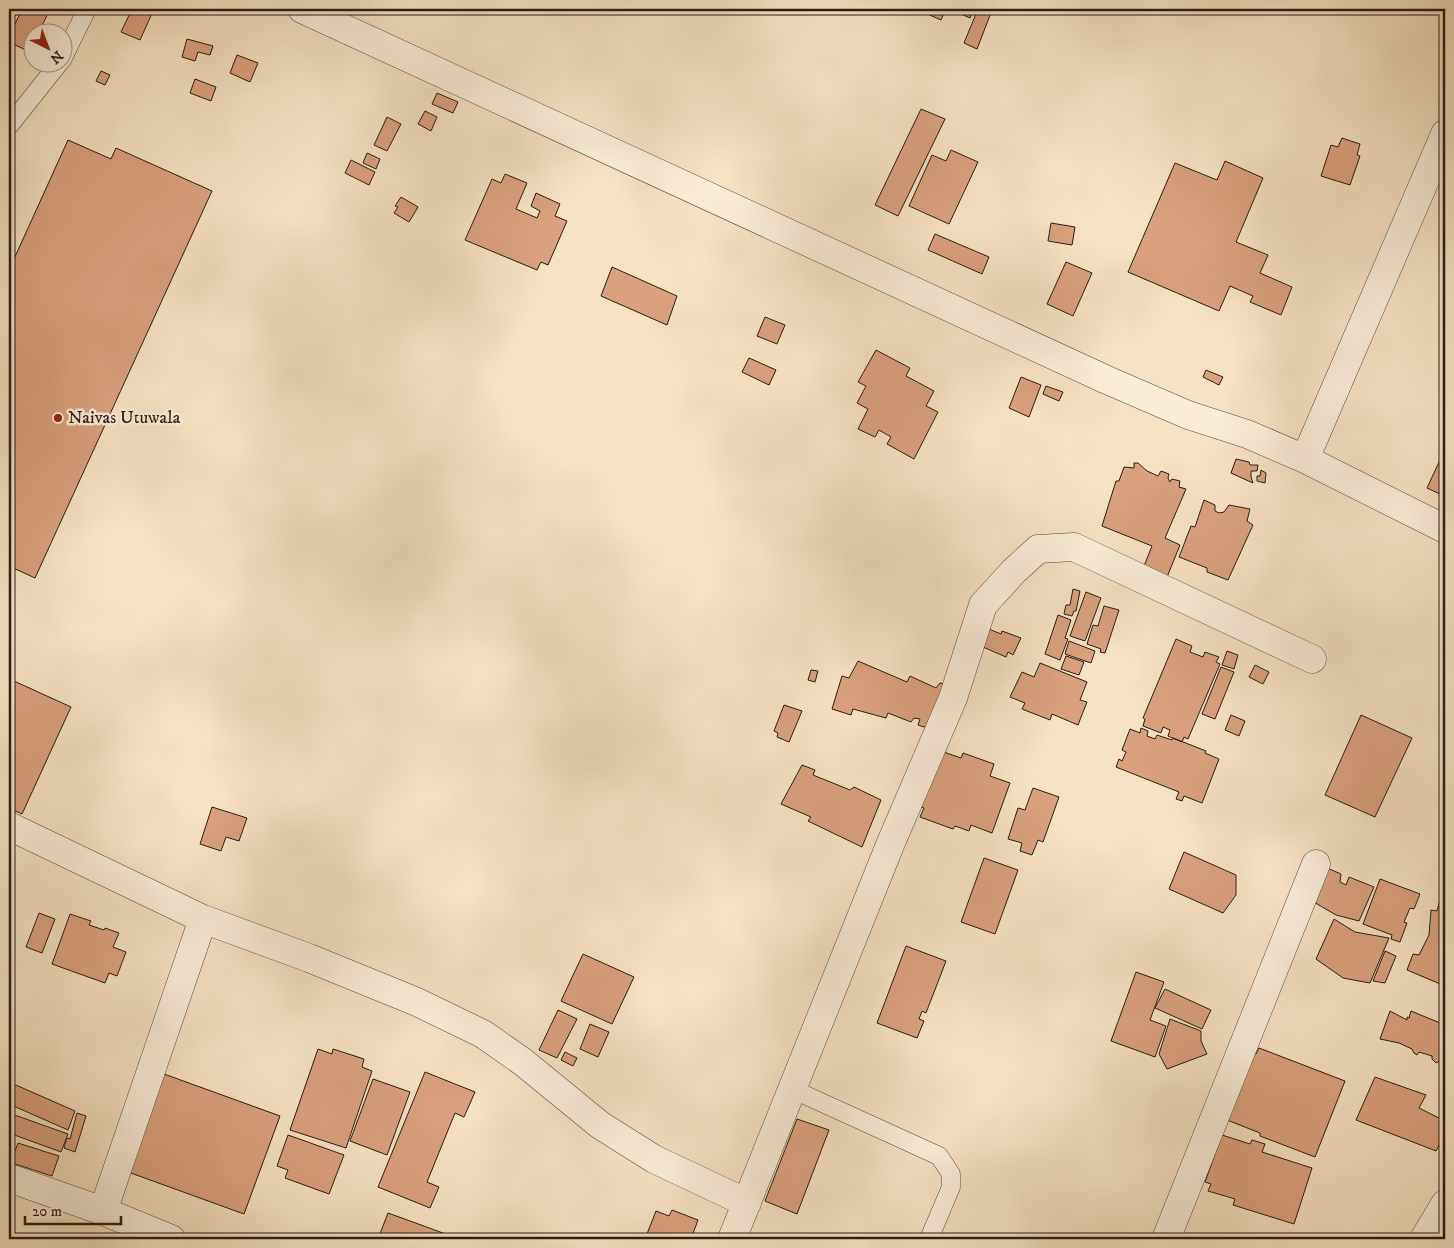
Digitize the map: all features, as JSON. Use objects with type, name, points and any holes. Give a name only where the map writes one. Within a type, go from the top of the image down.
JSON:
[{"type":"street","points":[[302,9],[1107,380],[1188,415],[1247,434],[1305,459],[1445,529]]},
{"type":"street","points":[[1305,459],[1445,134]]},
{"type":"street","points":[[732,1239],[890,845],[953,698],[983,605],[1014,572],[1038,549],[1074,548],[1312,659]]},
{"type":"street","points":[[9,826],[203,919],[309,958],[417,1002],[483,1034],[523,1062],[607,1130],[654,1160],[747,1203]]},
{"type":"street","points":[[1166,1239],[1316,864]]},
{"type":"street","points":[[103,1211],[203,919]]},
{"type":"street","points":[[9,1178],[103,1211],[160,1237]]},
{"type":"street","points":[[1424,1239],[1445,1204]]},
{"type":"lane","points":[[72,39],[87,9]]},
{"type":"lane","points":[[9,126],[52,72]]},
{"type":"lane","points":[[792,1089],[939,1156],[950,1174],[951,1187],[929,1239]]},
{"type":"building","points":[[22,9],[50,9],[44,22],[22,22],[22,48],[9,42],[9,37]]},
{"type":"building","points":[[132,9],[154,9],[140,40],[121,32]]},
{"type":"building","points":[[597,9],[611,9],[609,15]]},
{"type":"building","points":[[699,9],[713,9],[709,15]]},
{"type":"building","points":[[916,9],[946,9],[941,20]]},
{"type":"building","points":[[950,9],[974,9],[970,18]]},
{"type":"building","points":[[978,9],[992,10],[977,49],[964,43]]},
{"type":"building","points":[[187,39],[213,46],[210,55],[198,52],[195,61],[182,57]]},
{"type":"building","points":[[237,55],[258,63],[250,82],[230,73]]},
{"type":"building","points":[[101,71],[110,75],[105,85],[96,81]]},
{"type":"building","points":[[195,79],[216,87],[211,101],[190,93]]},
{"type":"building","points":[[437,93],[458,102],[453,113],[432,104]]},
{"type":"building","points":[[921,109],[945,119],[898,216],[875,205]]},
{"type":"building","points":[[425,111],[437,117],[431,131],[418,124]]},
{"type":"building","points":[[387,117],[401,124],[387,151],[374,145]]},
{"type":"building","points":[[1342,138],[1360,144],[1357,155],[1360,156],[1350,185],[1321,176],[1331,145],[1338,147]]},
{"type":"building","name":"Naivas Utuwala","points":[[68,140],[111,159],[116,148],[212,191],[35,578],[9,566],[9,270]]},
{"type":"building","points":[[951,150],[978,162],[949,224],[909,206],[932,155],[946,161]]},
{"type":"building","points":[[367,153],[380,159],[376,169],[363,163]]},
{"type":"building","points":[[351,160],[375,172],[369,185],[345,173]]},
{"type":"building","points":[[1225,161],[1263,178],[1236,242],[1268,255],[1260,273],[1292,287],[1281,315],[1250,302],[1253,296],[1230,286],[1219,311],[1128,272],[1175,163],[1217,180]]},
{"type":"building","points":[[505,174],[527,183],[516,209],[537,218],[540,211],[531,206],[536,193],[560,204],[555,216],[567,221],[548,265],[541,262],[537,270],[465,240],[492,179],[501,183]]},
{"type":"building","points":[[401,197],[418,207],[409,222],[394,213],[398,207],[395,206]]},
{"type":"building","points":[[1051,223],[1075,227],[1072,245],[1048,241]]},
{"type":"building","points":[[935,234],[989,257],[982,274],[928,250]]},
{"type":"building","points":[[1066,262],[1092,273],[1073,316],[1047,304]]},
{"type":"building","points":[[612,267],[677,296],[667,325],[601,296]]},
{"type":"building","points":[[765,317],[785,325],[777,344],[757,336]]},
{"type":"building","points":[[876,350],[910,368],[906,376],[934,391],[926,406],[938,412],[914,459],[887,444],[891,437],[879,430],[875,437],[858,429],[868,409],[857,403],[866,386],[858,382]]},
{"type":"building","points":[[749,358],[776,370],[769,385],[742,372]]},
{"type":"building","points":[[1206,370],[1223,377],[1219,385],[1203,377]]},
{"type":"building","points":[[1021,377],[1041,385],[1029,417],[1009,408]]},
{"type":"building","points":[[1046,386],[1063,392],[1059,401],[1043,394]]},
{"type":"building","points":[[1445,449],[1445,487],[1442,495],[1427,488]]},
{"type":"building","points":[[1236,459],[1249,462],[1250,465],[1258,465],[1257,471],[1251,471],[1253,483],[1231,473]]},
{"type":"building","points":[[1134,463],[1138,463],[1147,471],[1158,476],[1161,471],[1169,474],[1170,482],[1172,479],[1180,481],[1179,487],[1186,489],[1165,538],[1180,545],[1167,577],[1144,566],[1152,546],[1102,526],[1116,481],[1119,481],[1124,467],[1134,468]]},
{"type":"building","points":[[1261,470],[1266,473],[1265,483],[1257,481],[1257,476],[1260,476]]},
{"type":"building","points":[[1204,500],[1215,505],[1215,511],[1219,513],[1224,512],[1229,505],[1250,509],[1247,521],[1253,525],[1228,580],[1207,572],[1207,568],[1179,557],[1191,526],[1195,527]]},
{"type":"building","points":[[1073,589],[1080,591],[1076,611],[1074,611],[1072,616],[1064,614],[1066,605],[1070,605]]},
{"type":"building","points":[[1086,592],[1101,598],[1085,641],[1070,636]]},
{"type":"building","points":[[1104,606],[1119,610],[1105,653],[1100,652],[1101,649],[1087,644],[1093,625],[1098,626]]},
{"type":"building","points":[[1058,615],[1071,620],[1065,638],[1068,639],[1060,660],[1045,654]]},
{"type":"building","points":[[984,627],[1001,634],[1002,631],[1021,638],[1013,655],[1008,652],[1006,657],[976,644]]},
{"type":"building","points":[[1176,639],[1192,646],[1190,652],[1203,657],[1205,652],[1219,657],[1216,662],[1220,664],[1188,739],[1184,737],[1182,742],[1168,736],[1170,730],[1163,727],[1161,733],[1143,726],[1145,719],[1143,718]]},
{"type":"building","points":[[1069,641],[1095,651],[1091,663],[1065,654]]},
{"type":"building","points":[[1227,651],[1238,655],[1234,669],[1222,665]]},
{"type":"building","points":[[1066,656],[1084,662],[1079,675],[1061,669]]},
{"type":"building","points":[[858,661],[907,682],[910,676],[936,688],[940,683],[951,685],[929,726],[918,725],[920,719],[914,718],[911,722],[888,713],[886,718],[853,709],[851,715],[832,709],[842,676],[849,678]]},
{"type":"building","points":[[1040,663],[1087,682],[1080,700],[1087,702],[1078,725],[1052,714],[1050,720],[1022,709],[1025,703],[1010,697],[1022,672],[1034,677]]},
{"type":"building","points":[[1255,665],[1269,672],[1263,684],[1249,677]]},
{"type":"building","points":[[1221,667],[1234,672],[1215,719],[1202,714]]},
{"type":"building","points":[[811,670],[818,671],[815,682],[808,680]]},
{"type":"building","points":[[14,681],[71,707],[22,814],[9,808],[9,693]]},
{"type":"building","points":[[1445,691],[1445,704],[1441,702]]},
{"type":"building","points":[[784,705],[802,711],[789,742],[777,737],[778,733],[774,731]]},
{"type":"building","points":[[1231,715],[1245,721],[1239,736],[1225,730]]},
{"type":"building","points":[[1361,715],[1412,738],[1375,817],[1325,795]]},
{"type":"building","points":[[1141,728],[1148,731],[1147,736],[1155,739],[1157,735],[1172,740],[1173,738],[1206,751],[1205,753],[1219,759],[1202,803],[1184,796],[1182,801],[1176,799],[1179,792],[1116,767],[1119,759],[1122,761],[1126,752],[1122,750],[1130,729],[1140,733]]},
{"type":"building","points":[[935,749],[961,758],[963,753],[994,764],[990,776],[1010,783],[992,833],[971,825],[969,831],[955,826],[953,829],[920,817],[924,808],[916,805]]},
{"type":"building","points":[[802,765],[815,770],[813,775],[850,790],[854,787],[881,800],[862,847],[808,821],[811,817],[781,804]]},
{"type":"building","points":[[1033,788],[1059,797],[1043,842],[1038,840],[1032,855],[1020,851],[1022,843],[1008,839],[1018,808],[1025,810]]},
{"type":"building","points":[[212,807],[247,818],[239,841],[226,837],[221,851],[200,844]]},
{"type":"building","points":[[1184,852],[1236,875],[1236,895],[1223,913],[1169,889]]},
{"type":"building","points":[[984,858],[1018,870],[995,934],[961,922]]},
{"type":"building","points":[[1327,868],[1341,874],[1340,882],[1346,885],[1349,877],[1374,887],[1359,921],[1336,915],[1312,901]]},
{"type":"building","points":[[1380,879],[1420,894],[1414,909],[1410,908],[1404,922],[1407,923],[1400,942],[1391,939],[1392,935],[1363,924]]},
{"type":"building","points":[[1445,881],[1445,986],[1407,970],[1413,954],[1419,955],[1429,935],[1431,910],[1437,911]]},
{"type":"building","points":[[39,913],[55,919],[42,953],[26,947]]},
{"type":"building","points":[[70,914],[91,921],[89,925],[119,933],[113,947],[126,952],[117,976],[109,973],[105,983],[52,964]]},
{"type":"building","points":[[1334,919],[1355,932],[1389,938],[1370,983],[1343,978],[1316,959]]},
{"type":"building","points":[[906,946],[946,961],[926,1013],[922,1011],[919,1019],[924,1021],[917,1038],[877,1023]]},
{"type":"building","points":[[1385,951],[1396,956],[1385,983],[1373,981]]},
{"type":"building","points":[[583,954],[634,977],[612,1024],[561,1001]]},
{"type":"building","points":[[1136,972],[1164,982],[1150,1020],[1166,1026],[1155,1057],[1111,1041]]},
{"type":"building","points":[[1165,989],[1211,1010],[1202,1029],[1155,1008]]},
{"type":"building","points":[[558,1010],[577,1019],[557,1058],[539,1050]]},
{"type":"building","points":[[1390,1011],[1407,1020],[1411,1011],[1445,1025],[1445,1058],[1436,1063],[1432,1056],[1419,1052],[1417,1055],[1412,1049],[1399,1043],[1380,1039]]},
{"type":"building","points":[[1170,1019],[1201,1031],[1201,1041],[1207,1054],[1167,1069],[1159,1054]]},
{"type":"building","points":[[590,1024],[609,1032],[598,1057],[580,1049]]},
{"type":"building","points":[[1259,1048],[1345,1081],[1315,1157],[1260,1136],[1260,1133],[1227,1120],[1254,1053],[1256,1054]]},
{"type":"building","points":[[318,1049],[332,1054],[333,1049],[364,1059],[362,1067],[372,1071],[346,1148],[290,1130]]},
{"type":"building","points":[[565,1052],[577,1058],[573,1066],[561,1060]]},
{"type":"building","points":[[425,1072],[475,1092],[464,1117],[455,1113],[427,1182],[439,1187],[430,1208],[378,1187]]},
{"type":"building","points":[[164,1074],[280,1116],[244,1214],[128,1172]]},
{"type":"building","points":[[1375,1077],[1426,1095],[1419,1108],[1439,1118],[1445,1106],[1445,1139],[1443,1138],[1436,1151],[1356,1120]]},
{"type":"building","points":[[373,1079],[410,1092],[387,1155],[350,1141]]},
{"type":"building","points":[[9,1082],[75,1111],[68,1130],[9,1104]]},
{"type":"building","points":[[9,1113],[68,1134],[61,1152],[9,1133]]},
{"type":"building","points":[[77,1113],[86,1116],[75,1152],[64,1148],[67,1138],[70,1139]]},
{"type":"building","points":[[797,1119],[829,1130],[797,1214],[765,1201]]},
{"type":"building","points":[[288,1135],[344,1155],[329,1194],[285,1178],[288,1170],[277,1166]]},
{"type":"building","points":[[1222,1135],[1250,1144],[1252,1140],[1265,1144],[1262,1152],[1312,1168],[1294,1224],[1233,1205],[1235,1199],[1208,1191],[1211,1184],[1205,1182]]},
{"type":"building","points":[[18,1143],[59,1156],[52,1176],[9,1162],[12,1150],[15,1151]]},
{"type":"building","points":[[672,1210],[698,1220],[691,1239],[645,1239],[656,1211],[669,1216]]},
{"type":"building","points":[[388,1213],[432,1229],[459,1239],[378,1239]]},
{"type":"place","name":"Naivas Utuwala","points":[[58,418]]}]
